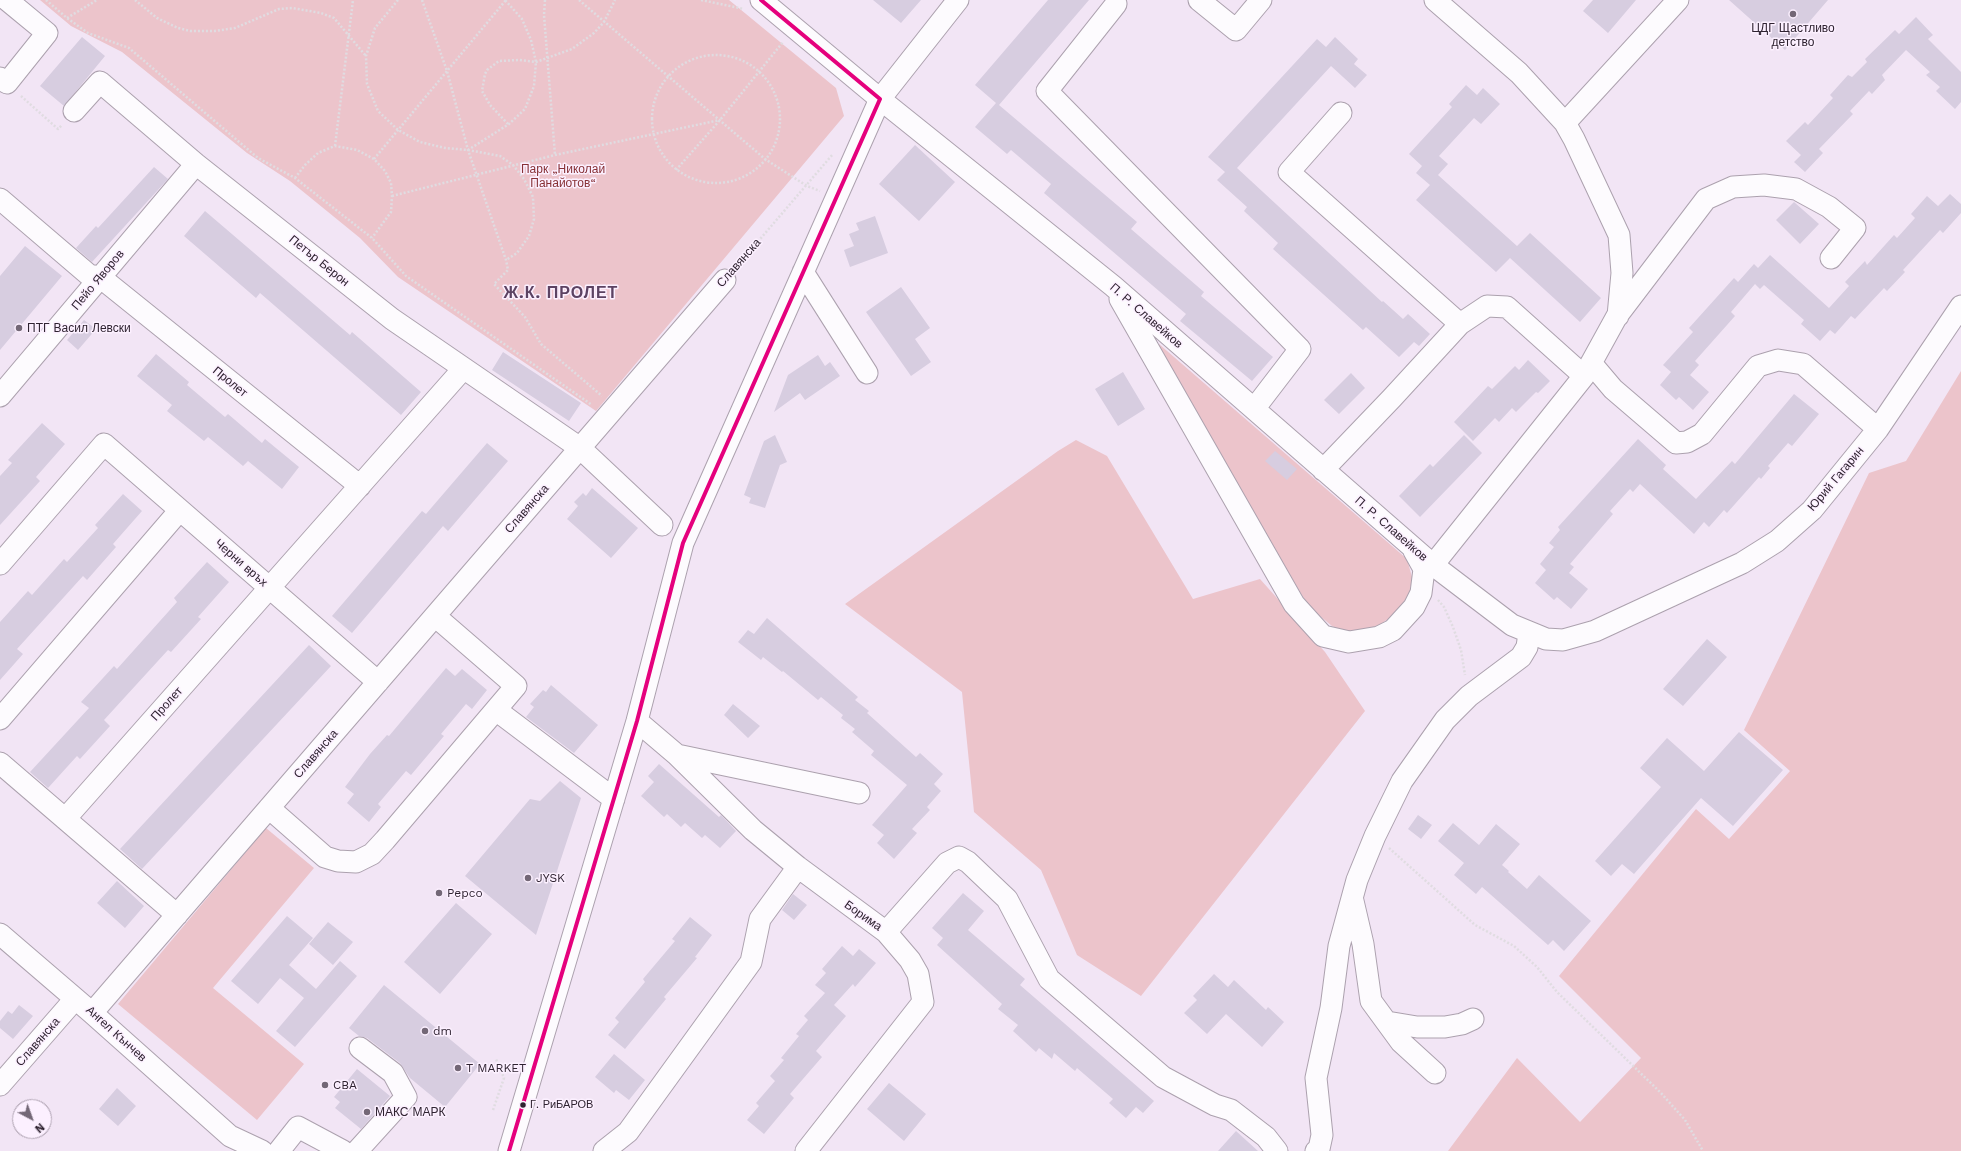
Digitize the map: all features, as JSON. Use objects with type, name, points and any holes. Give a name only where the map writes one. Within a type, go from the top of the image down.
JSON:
[{"type":"street","points":[[3,81],[47,33],[6,0]]},
{"type":"street","points":[[509,1151],[637,721],[683,543],[880,99],[958,0]]},
{"type":"street","points":[[1199,0],[1236,30],[1261,0]]},
{"type":"street","points":[[1565,123],[1678,0]]},
{"type":"street","points":[[1442,2],[1519,73],[1565,123],[1574,139],[1619,235],[1622,273],[1617,316]]},
{"type":"street","points":[[1116,4],[1047,91],[1300,349],[1254,409]]},
{"type":"street","name":"П. Р. Славейков","points":[[756,5],[794,27],[880,99],[1113,286],[1411,547],[1428,573],[1529,634]]},
{"type":"street","name":"Петър Берон","points":[[74,111],[100,82],[196,164],[392,319],[580,448],[662,525]]},
{"type":"street","points":[[1341,113],[1289,172],[1460,324]]},
{"type":"street","name":"Пейо Яворов","points":[[0,396],[196,164]]},
{"type":"street","points":[[1113,286],[1294,604],[1324,636],[1349,642],[1379,637],[1393,630],[1414,606],[1421,593],[1428,573],[1588,370],[1617,316],[1706,199],[1733,187],[1764,185],[1796,189],[1830,207],[1855,228],[1830,258]]},
{"type":"street","name":"Пролет","points":[[0,199],[89,275],[100,277],[360,486]]},
{"type":"street","points":[[803,272],[867,373]]},
{"type":"street","name":"Славянска","points":[[92,1013],[725,280]]},
{"type":"street","points":[[1323,470],[1460,324],[1487,306],[1507,307],[1613,389],[1676,443],[1687,442],[1702,434],[1758,366],[1778,360],[1803,364],[1878,429]]},
{"type":"street","name":"Юрий Гагарин","points":[[1529,634],[1546,640],[1563,640],[1595,631],[1742,563],[1777,541],[1812,510],[1878,429],[1961,306]]},
{"type":"street","points":[[270,588],[463,369]]},
{"type":"street","name":"Черни връх","points":[[0,564],[104,444],[378,682]]},
{"type":"street","points":[[0,719],[180,510]]},
{"type":"street","name":"Пролет","points":[[65,819],[270,588]]},
{"type":"street","points":[[270,808],[325,857],[338,861],[356,862],[372,854],[386,840],[516,686],[435,616]]},
{"type":"street","points":[[1316,1151],[1319,1149],[1322,1135],[1316,1078],[1320,1051],[1331,1008],[1339,946],[1358,880],[1375,836],[1402,781],[1445,720],[1469,696],[1521,658],[1527,647],[1529,634]]},
{"type":"street","points":[[496,710],[614,799]]},
{"type":"street","name":"Борима","points":[[637,721],[677,756],[753,830],[798,867],[886,932],[910,960],[918,974],[923,1002],[806,1151]]},
{"type":"street","points":[[677,756],[859,792]]},
{"type":"street","points":[[0,764],[177,915]]},
{"type":"street","points":[[886,932],[947,863],[959,857],[968,862],[1008,899],[1050,979],[1162,1077],[1215,1105],[1231,1110],[1266,1137],[1277,1151]]},
{"type":"street","points":[[604,1151],[628,1132],[751,962],[760,919],[798,867]]},
{"type":"street","points":[[1352,899],[1363,944],[1371,1001],[1401,1042],[1435,1073]]},
{"type":"street","name":"Ангел Кънчев","points":[[0,934],[75,998],[246,1151]]},
{"type":"street","name":"Славянска","points":[[0,1085],[75,998]]},
{"type":"street","points":[[1387,1022],[1417,1027],[1445,1027],[1462,1024],[1473,1019]]},
{"type":"street","points":[[357,1151],[406,1097],[393,1073],[360,1048]]},
{"type":"street","points":[[279,1151],[298,1127],[344,1151]]},
{"type":"street","name":"Ангел Кънчев","points":[[230,1136],[262,1151]]},
{"type":"path","points":[[46,0],[88,33],[129,48],[258,158],[296,178],[372,238],[406,276],[611,411]]},
{"type":"path","points":[[67,18],[97,0]]},
{"type":"path","points":[[135,0],[157,18],[178,28],[215,32],[235,28],[279,9],[292,8],[321,13],[334,18],[366,56]]},
{"type":"path","points":[[335,146],[353,0]]},
{"type":"path","points":[[398,0],[375,28],[366,56],[367,84],[378,111],[398,130],[420,142],[444,148],[468,150],[500,156],[513,165],[529,187],[533,197],[534,219],[524,245],[513,257],[506,260]]},
{"type":"path","points":[[422,0],[447,71],[468,150],[506,260],[508,270],[494,284],[525,317],[541,344],[611,411]]},
{"type":"path","points":[[374,159],[506,0],[522,19],[531,40],[536,62],[534,86],[525,110],[508,124],[468,150]]},
{"type":"path","points":[[544,0],[554,155]]},
{"type":"path","points":[[579,0],[765,159],[807,186],[837,198]]},
{"type":"path","points":[[508,124],[490,105],[482,91],[485,74],[499,61],[519,60],[536,62],[572,49],[594,33],[604,22],[615,0]]},
{"type":"path","points":[[701,0],[756,5]]},
{"type":"path","points":[[676,170],[759,73],[794,27]]},
{"type":"path","points":[[719,54],[737,58],[759,73],[770,83],[778,101],[780,120],[777,140],[765,159],[752,172],[734,180],[713,183],[676,170],[660,150],[652,134],[651,112],[658,93],[668,76],[682,64],[699,56],[719,54]]},
{"type":"path","points":[[3,81],[58,129],[74,111]]},
{"type":"path","points":[[392,196],[554,155],[720,120]]},
{"type":"path","points":[[296,178],[305,165],[318,153],[335,146],[357,150],[374,159],[385,171],[391,183],[392,196],[391,212],[372,238]]},
{"type":"path","name":"Славянска","points":[[725,280],[836,151]]},
{"type":"path","points":[[1428,573],[1453,627],[1461,650],[1469,696]]},
{"type":"path","points":[[1375,836],[1475,925],[1514,946],[1537,967],[1557,992],[1661,1093],[1685,1120],[1703,1151]]},
{"type":"path","points":[[493,1110],[504,1078],[496,1059]]},
{"type":"green space","name":"Парк „Николай Панайотов“","points":[[40,0],[729,0],[836,88],[844,116],[596,411],[398,277],[360,238],[290,181],[247,153],[122,52],[71,26]]},
{"type":"green space","points":[[1159,344],[1407,559],[1412,577],[1410,592],[1399,611],[1381,624],[1363,632],[1346,632],[1332,626],[1309,607],[1157,351]]},
{"type":"green space","points":[[1961,371],[1961,1151],[1448,1151],[1517,1058],[1580,1122],[1641,1058],[1559,976],[1696,809],[1729,839],[1790,771],[1744,730],[1869,473],[1906,461]]},
{"type":"green space","points":[[1076,440],[1107,456],[1193,599],[1260,579],[1325,652],[1365,711],[1141,996],[1077,955],[1041,870],[974,812],[962,692],[845,604],[1058,451]]},
{"type":"green space","points":[[266,828],[314,868],[213,988],[304,1064],[257,1120],[118,1004]]},
{"type":"building","points":[[873,0],[921,0],[901,23]]},
{"type":"building","points":[[1048,0],[1089,0],[999,105],[1137,222],[1131,229],[1204,292],[1201,296],[1273,357],[1252,381],[1180,321],[1186,314],[1044,193],[1051,184],[1011,150],[1007,154],[975,127],[996,103],[975,85]]},
{"type":"building","points":[[1593,0],[1636,0],[1608,33],[1583,11]]},
{"type":"building","name":"ЦДГ Щастливо детство","points":[[1729,0],[1828,0],[1785,50]]},
{"type":"building","points":[[1916,17],[1933,35],[1928,39],[1961,72],[1961,102],[1955,109],[1936,91],[1940,87],[1926,75],[1930,72],[1906,50],[1882,75],[1885,80],[1872,94],[1869,91],[1850,111],[1853,114],[1819,149],[1823,153],[1805,172],[1794,162],[1801,155],[1786,141],[1805,122],[1808,125],[1833,98],[1830,95],[1848,75],[1852,77],[1867,62],[1865,59],[1895,30],[1899,34]]},
{"type":"building","points":[[82,37],[105,56],[64,106],[40,86]]},
{"type":"building","points":[[1335,37],[1358,59],[1354,64],[1367,75],[1355,88],[1331,66],[1237,168],[1382,302],[1383,301],[1403,319],[1408,314],[1430,334],[1419,346],[1414,342],[1399,357],[1366,327],[1363,330],[1273,249],[1278,243],[1244,211],[1247,207],[1217,180],[1225,172],[1208,157],[1317,39],[1326,47]]},
{"type":"building","points":[[1466,85],[1477,95],[1483,88],[1500,104],[1481,124],[1474,118],[1439,156],[1448,164],[1438,175],[1517,246],[1530,233],[1601,298],[1580,322],[1510,258],[1496,272],[1416,200],[1430,185],[1416,173],[1422,166],[1409,154],[1452,107],[1449,104]]},
{"type":"building","points":[[915,145],[955,182],[919,221],[879,184]]},
{"type":"building","points":[[154,167],[168,179],[92,262],[76,248],[96,226],[98,228]]},
{"type":"building","points":[[1950,194],[1961,204],[1961,213],[1943,233],[1940,230],[1903,270],[1905,272],[1887,291],[1884,288],[1855,319],[1851,316],[1835,334],[1830,330],[1820,341],[1801,324],[1804,320],[1764,285],[1760,289],[1755,284],[1731,312],[1735,316],[1695,361],[1699,365],[1690,375],[1709,392],[1693,410],[1679,397],[1676,400],[1660,385],[1671,372],[1663,365],[1693,332],[1689,328],[1734,278],[1738,282],[1754,264],[1758,268],[1770,255],[1829,308],[1849,286],[1845,282],[1865,261],[1867,265],[1894,235],[1897,238],[1915,218],[1911,214],[1927,196],[1938,206]]},
{"type":"building","points":[[1794,202],[1819,224],[1800,244],[1776,220]]},
{"type":"building","points":[[205,211],[350,335],[352,332],[421,392],[401,415],[260,293],[256,298],[184,236]]},
{"type":"building","points":[[875,216],[888,253],[850,267],[844,250],[854,246],[849,234],[859,230],[856,223]]},
{"type":"building","points":[[25,246],[62,276],[0,350],[0,276]]},
{"type":"building","points":[[901,287],[930,328],[915,339],[931,362],[911,376],[866,312]]},
{"type":"building","points":[[84,320],[96,329],[78,350],[67,340]]},
{"type":"building","points":[[503,352],[581,403],[569,421],[492,370]]},
{"type":"building","points":[[156,354],[189,382],[187,385],[225,417],[228,414],[262,443],[265,439],[299,467],[282,489],[248,461],[243,466],[208,437],[204,441],[167,411],[172,405],[137,376]]},
{"type":"building","points":[[818,355],[825,366],[830,362],[840,376],[805,400],[800,393],[774,412],[788,375]]},
{"type":"building","points":[[1528,360],[1550,381],[1538,393],[1536,392],[1516,412],[1512,408],[1499,422],[1495,418],[1473,441],[1454,422],[1488,386],[1492,389],[1515,366],[1519,370]]},
{"type":"building","points":[[1123,372],[1145,409],[1118,426],[1095,389]]},
{"type":"building","points":[[1351,373],[1365,388],[1339,414],[1324,400]]},
{"type":"building","points":[[1794,394],[1819,414],[1792,446],[1788,443],[1768,466],[1770,468],[1761,479],[1759,477],[1727,513],[1724,510],[1709,527],[1704,522],[1694,534],[1640,484],[1633,492],[1630,489],[1610,511],[1613,514],[1570,564],[1574,567],[1569,573],[1588,589],[1571,609],[1557,597],[1554,600],[1535,583],[1546,570],[1540,564],[1554,547],[1549,543],[1560,530],[1558,527],[1638,439],[1666,465],[1663,469],[1696,499],[1732,461],[1735,464]]},
{"type":"building","points":[[42,423],[65,444],[36,477],[40,481],[0,525],[0,476],[12,463],[8,460]]},
{"type":"building","points":[[775,435],[787,462],[780,465],[765,508],[749,503],[751,498],[744,495],[764,441]]},
{"type":"building","points":[[1464,435],[1482,453],[1420,517],[1399,496],[1430,464],[1433,467]]},
{"type":"building","points":[[487,443],[508,461],[448,531],[443,526],[352,633],[332,616],[422,511],[426,514]]},
{"type":"building","points":[[1275,451],[1297,469],[1287,480],[1265,461]]},
{"type":"building","points":[[592,488],[638,528],[611,558],[567,519],[578,506],[574,502],[583,493],[586,496]]},
{"type":"building","points":[[123,494],[142,511],[113,544],[116,547],[87,580],[83,576],[17,649],[23,654],[0,680],[0,622],[28,591],[32,595],[64,559],[67,562],[98,528],[95,525]]},
{"type":"building","points":[[207,562],[229,582],[198,617],[201,619],[171,652],[168,650],[104,720],[110,726],[80,759],[77,756],[48,788],[30,772],[89,708],[81,702],[114,666],[117,669],[177,602],[174,598]]},
{"type":"building","points":[[767,618],[858,697],[855,700],[869,711],[867,713],[916,757],[920,753],[943,774],[934,784],[941,791],[927,807],[930,810],[912,829],[917,833],[894,859],[877,843],[884,835],[872,825],[907,785],[871,755],[874,751],[852,732],[855,729],[841,718],[843,715],[821,697],[818,700],[783,671],[782,672],[763,657],[761,660],[738,642],[748,630],[754,634]]},
{"type":"building","points":[[1707,639],[1727,657],[1683,706],[1663,689]]},
{"type":"building","points":[[309,645],[331,666],[142,869],[120,849]]},
{"type":"building","points":[[446,668],[455,676],[462,669],[487,690],[472,709],[466,704],[441,734],[444,736],[411,775],[406,771],[378,804],[381,807],[369,822],[347,803],[354,794],[345,787],[370,754],[387,735],[389,736]]},
{"type":"building","points":[[551,685],[598,725],[574,753],[526,717],[534,707],[530,704],[543,690],[546,692]]},
{"type":"building","points":[[733,704],[760,726],[748,738],[724,715]]},
{"type":"building","points":[[1739,732],[1783,770],[1733,826],[1701,798],[1634,874],[1622,864],[1611,876],[1595,861],[1661,787],[1640,768],[1667,738],[1704,771]]},
{"type":"building","points":[[659,764],[719,817],[721,815],[736,831],[720,848],[705,835],[702,838],[685,823],[681,827],[667,814],[664,817],[641,796],[654,782],[648,776]]},
{"type":"building","points":[[560,781],[581,798],[536,935],[465,876],[530,799],[540,801]]},
{"type":"building","points":[[1418,815],[1432,825],[1421,839],[1408,829]]},
{"type":"building","points":[[1453,823],[1479,845],[1496,824],[1520,844],[1502,865],[1509,871],[1508,872],[1527,889],[1539,875],[1591,921],[1564,951],[1553,940],[1548,945],[1482,887],[1476,894],[1454,875],[1464,863],[1438,841]]},
{"type":"building","points":[[117,881],[144,906],[125,928],[97,903]]},
{"type":"building","points":[[963,893],[984,911],[968,930],[1025,979],[1020,985],[1154,1101],[1143,1113],[1136,1107],[1126,1118],[1109,1103],[1113,1099],[1077,1068],[1075,1071],[1054,1053],[1052,1059],[1039,1048],[1036,1052],[1013,1031],[1018,1025],[998,1009],[1002,1004],[937,945],[943,938],[932,928]]},
{"type":"building","points":[[793,894],[807,905],[794,920],[782,910]]},
{"type":"building","points":[[456,903],[492,934],[440,994],[404,962]]},
{"type":"building","points":[[287,916],[313,938],[289,965],[316,989],[340,961],[357,976],[295,1047],[276,1031],[304,998],[280,978],[258,1004],[231,981]]},
{"type":"building","points":[[690,917],[712,935],[695,957],[697,958],[664,997],[666,999],[625,1049],[608,1035],[619,1022],[615,1018],[645,982],[643,979],[675,941],[672,939]]},
{"type":"building","points":[[328,922],[353,942],[333,965],[309,944]]},
{"type":"building","points":[[842,946],[853,956],[859,949],[876,963],[855,987],[853,984],[834,1005],[846,1016],[816,1051],[822,1057],[790,1094],[794,1098],[764,1134],[747,1120],[759,1106],[756,1103],[775,1081],[770,1076],[784,1060],[781,1058],[799,1036],[796,1034],[808,1020],[804,1016],[825,993],[815,985],[826,973],[822,969]]},
{"type":"building","points":[[1214,974],[1228,987],[1234,980],[1266,1010],[1268,1007],[1284,1022],[1262,1047],[1226,1014],[1207,1034],[1184,1013],[1197,1000],[1193,996]]},
{"type":"building","points":[[384,985],[480,1064],[445,1107],[410,1078],[400,1063],[367,1038],[359,1036],[349,1028]]},
{"type":"building","points":[[19,1005],[33,1016],[13,1039],[0,1028],[0,1021],[8,1011],[12,1014]]},
{"type":"building","points":[[614,1054],[645,1080],[629,1100],[616,1090],[614,1093],[595,1077]]},
{"type":"building","points":[[357,1069],[390,1096],[361,1129],[335,1108],[340,1102],[334,1097]]},
{"type":"building","points":[[889,1083],[926,1114],[904,1141],[867,1109]]},
{"type":"building","points":[[117,1088],[136,1106],[118,1126],[99,1109]]},
{"type":"building","points":[[1236,1131],[1258,1151],[1218,1151]]},
{"type":"transit line","points":[[509,1151],[637,721],[683,543],[880,99],[761,0]]},
{"type":"place","name":"ЦДГ Щастливо детство","points":[[1793,14]]},
{"type":"place","name":"ПТГ Васил Левски","points":[[19,328]]},
{"type":"place","name":"JYSK","points":[[528,878]]},
{"type":"place","name":"Pepco","points":[[439,893]]},
{"type":"place","name":"dm","points":[[425,1031]]},
{"type":"place","name":"T MARKET","points":[[458,1068]]},
{"type":"place","name":"CBA","points":[[325,1085]]},
{"type":"place","name":"Г. РиБАРОВ","points":[[523,1105]]},
{"type":"place","name":"МАКС МАРК","points":[[367,1112]]},
{"type":"district","name":"Ж.К. ПРОЛЕТ","points":[[561,293]]}]
